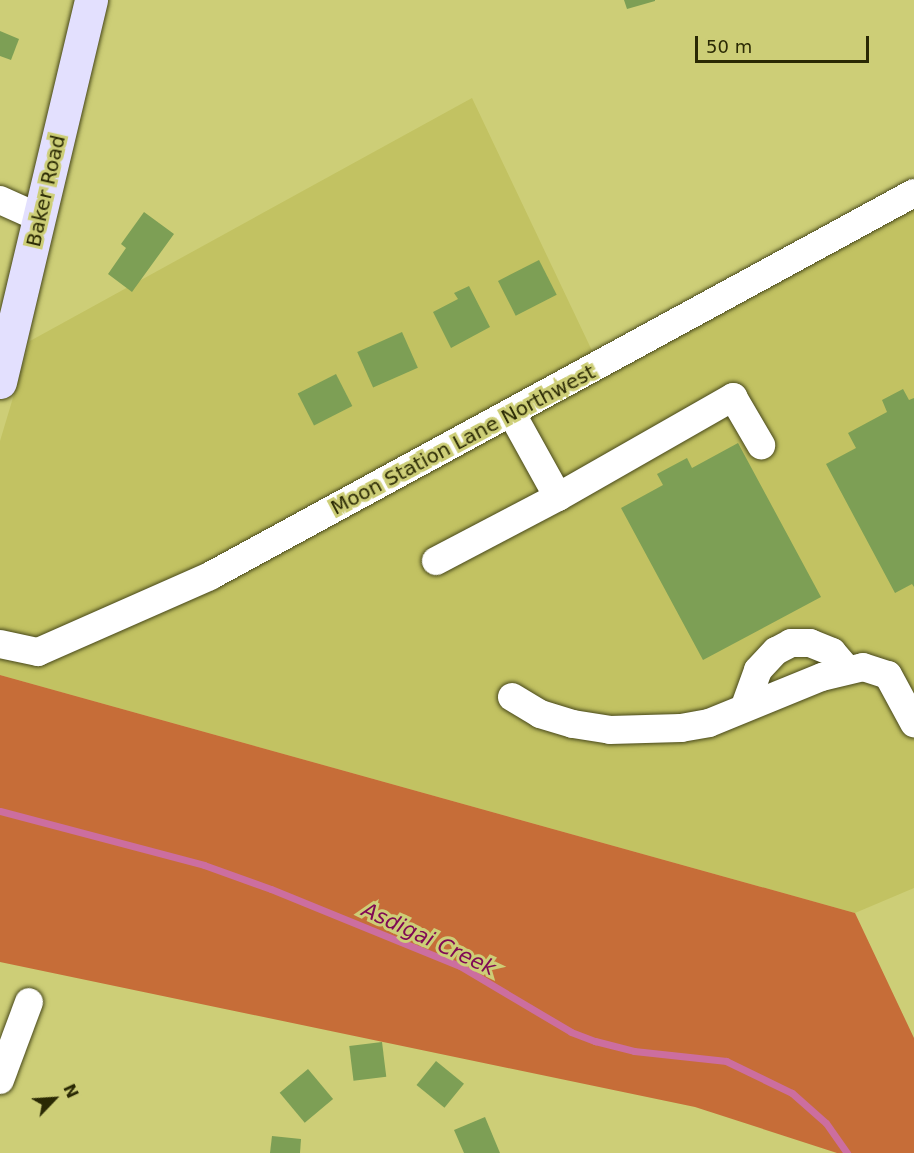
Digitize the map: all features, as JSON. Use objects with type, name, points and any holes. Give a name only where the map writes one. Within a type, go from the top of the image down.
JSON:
[{"type":"main road","name":"Baker Road","points":[[0,382],[91,0]]},
{"type":"street","name":"Moon Station Lane Northwest","points":[[0,644],[38,652],[210,576],[914,194]]},
{"type":"street","points":[[0,200],[40,218]]},
{"type":"street","points":[[436,561],[558,497],[733,397],[761,444]]},
{"type":"street","points":[[512,414],[558,497]]},
{"type":"street","points":[[745,706],[758,670],[776,651],[791,643],[810,644],[832,652],[847,669]]},
{"type":"street","points":[[512,697],[540,714],[610,730],[681,728],[709,723],[745,706],[847,669],[863,667],[888,675],[914,723]]},
{"type":"street","points":[[0,1080],[29,1002]]},
{"type":"shaded area","points":[[472,98],[596,359],[914,209],[914,888],[855,913],[0,675],[0,441],[30,341]]},
{"type":"shaded area","points":[[0,675],[855,913],[914,1038],[914,1153],[837,1153],[695,1107],[0,962]]},
{"type":"building","points":[[624,0],[655,0],[655,1],[627,9]]},
{"type":"building","points":[[0,31],[19,39],[11,60],[0,56]]},
{"type":"building","points":[[144,212],[174,234],[132,292],[108,274],[126,248],[121,244]]},
{"type":"building","points":[[539,260],[557,295],[516,316],[498,281]]},
{"type":"building","points":[[469,286],[490,327],[451,348],[433,312],[458,299],[454,293]]},
{"type":"building","points":[[402,332],[418,368],[373,388],[357,352]]},
{"type":"building","points":[[336,374],[352,406],[314,426],[298,394]]},
{"type":"building","points":[[903,389],[909,400],[914,398],[914,587],[912,584],[895,593],[826,464],[856,448],[848,433],[887,412],[882,400]]},
{"type":"building","points":[[738,443],[821,597],[703,660],[621,508],[663,485],[657,474],[687,458],[692,468]]},
{"type":"building","points":[[382,1042],[386,1077],[354,1081],[349,1046]]},
{"type":"building","points":[[436,1061],[464,1084],[444,1108],[416,1085]]},
{"type":"building","points":[[308,1069],[333,1099],[305,1123],[280,1093]]},
{"type":"building","points":[[485,1117],[500,1153],[464,1153],[454,1130]]},
{"type":"building","points":[[272,1136],[301,1139],[300,1153],[270,1153]]},
{"type":"waterway","name":"Asdigai Creek","points":[[0,811],[204,865],[271,889],[460,966],[571,1032],[595,1041],[634,1051],[726,1061],[792,1093],[826,1123],[847,1153]]}]
